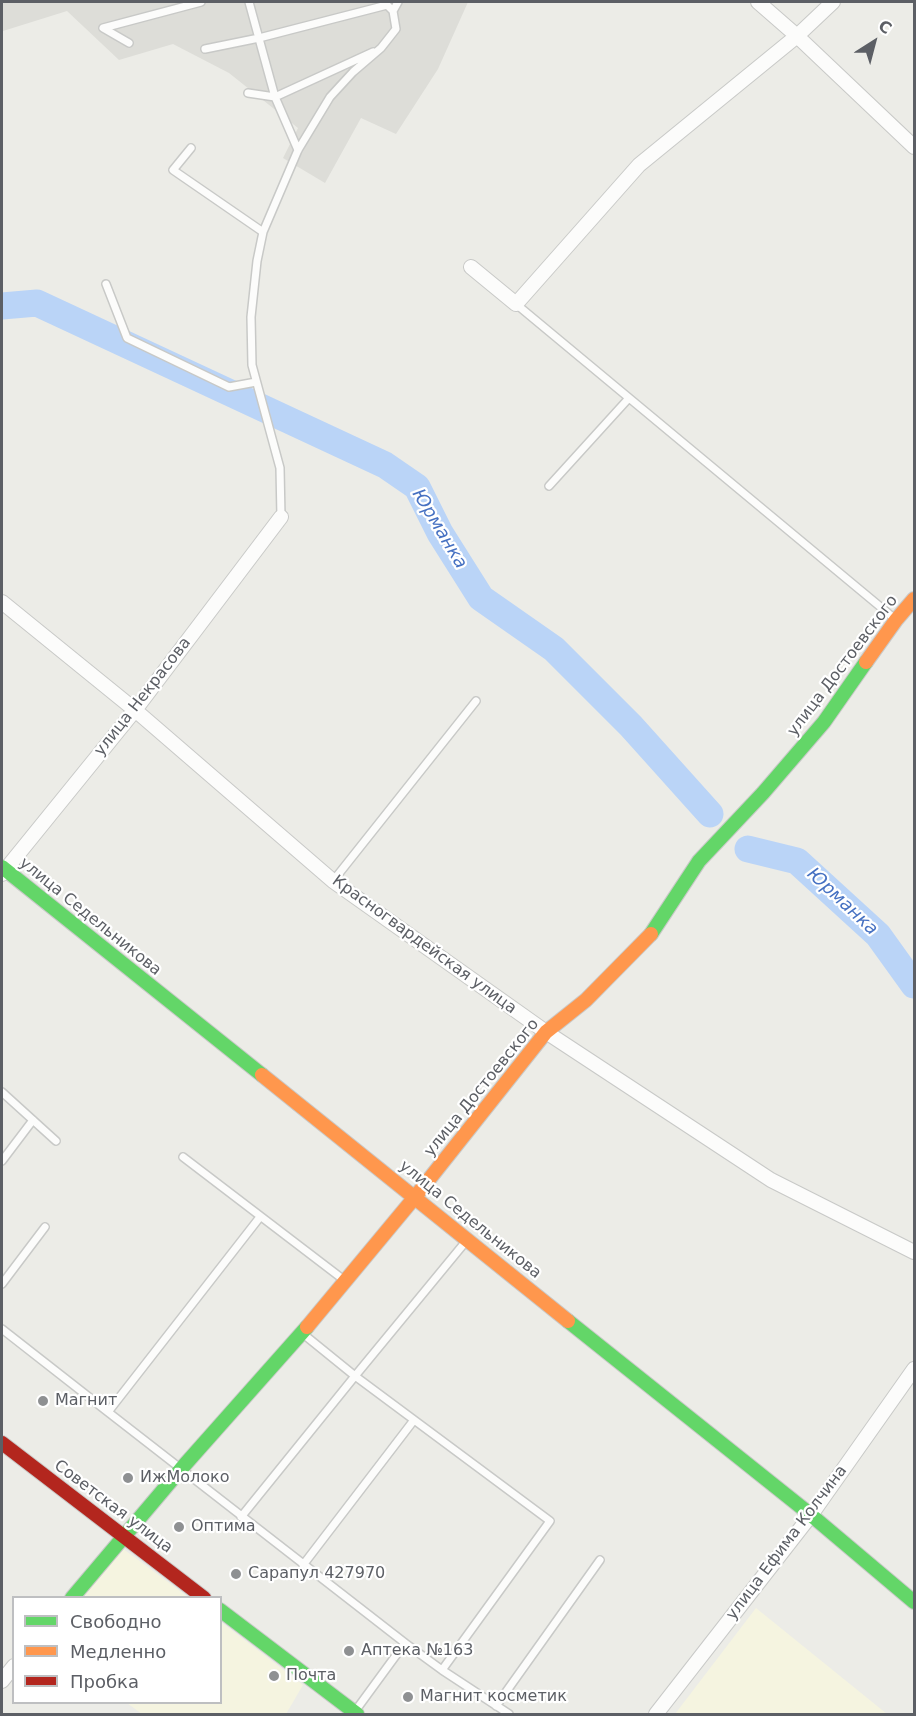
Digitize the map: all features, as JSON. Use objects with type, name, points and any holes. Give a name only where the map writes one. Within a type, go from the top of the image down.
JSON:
[{"type":"street","points":[[758,2],[915,147]]},
{"type":"street","points":[[471,267],[516,304],[639,165],[797,36],[833,2]]},
{"type":"street","name":"улица Некрасова","points":[[3,870],[135,710],[281,517]]},
{"type":"street","name":"улица Достоевского","points":[[74,1596],[181,1469],[302,1332],[415,1197],[546,1032],[586,1000],[654,931],[699,861],[763,793],[824,722],[896,620],[915,599]]},
{"type":"street","name":"Красногвардейская улица","points":[[2,602],[135,710],[333,881],[546,1032],[771,1180],[915,1252]]},
{"type":"street","name":"улица Седельникова","points":[[3,870],[468,1239],[811,1515],[915,1602]]},
{"type":"street","name":"улица Ефима Колчина","points":[[656,1714],[811,1515],[915,1369]]},
{"type":"street","name":"Советская улица","points":[[2,1443],[201,1596]]},
{"type":"street","points":[[222,1612],[356,1713]]},
{"type":"street","points":[[2,1681],[12,1668]]},
{"type":"lane","points":[[129,44],[104,28],[201,2]]},
{"type":"lane","points":[[249,2],[275,97],[298,150]]},
{"type":"lane","points":[[393,11],[398,2]]},
{"type":"lane","points":[[205,49],[259,38],[387,4],[393,11],[396,29],[381,48],[353,72],[330,97],[298,150],[263,232],[257,261],[251,317],[252,365],[280,468],[281,517]]},
{"type":"lane","points":[[248,93],[275,97],[381,48]]},
{"type":"lane","points":[[191,148],[173,170],[263,232]]},
{"type":"lane","points":[[106,284],[127,338],[229,387],[256,382]]},
{"type":"lane","points":[[516,304],[896,620]]},
{"type":"lane","points":[[549,486],[629,398]]},
{"type":"lane","points":[[333,881],[476,701]]},
{"type":"lane","points":[[2,1092],[56,1141]]},
{"type":"lane","points":[[2,1161],[33,1120]]},
{"type":"lane","points":[[183,1157],[345,1280]]},
{"type":"lane","points":[[108,1412],[260,1217]]},
{"type":"lane","points":[[2,1284],[45,1227]]},
{"type":"lane","points":[[241,1516],[468,1239]]},
{"type":"lane","points":[[2,1329],[405,1643],[509,1714]]},
{"type":"lane","points":[[302,1332],[355,1376],[550,1521],[442,1670]]},
{"type":"lane","points":[[303,1565],[414,1420]]},
{"type":"lane","points":[[496,1706],[600,1560]]},
{"type":"lane","points":[[356,1713],[405,1643]]},
{"type":"shaded area","points":[[2,2],[468,2],[438,69],[396,134],[361,118],[325,183],[283,158],[298,128],[229,73],[173,44],[119,60],[67,11],[3,31]]},
{"type":"shaded area","points":[[122,1548],[187,1596],[84,1596]]},
{"type":"shaded area","points":[[756,1608],[887,1714],[675,1714]]},
{"type":"shaded area","points":[[222,1623],[303,1685],[286,1714],[142,1714],[128,1704],[222,1704]]},
{"type":"waterway","name":"Юрманка","points":[[2,306],[37,303],[385,465],[417,487],[440,533],[481,598],[554,649],[631,726],[710,814]]},
{"type":"waterway","name":"Юрманка","points":[[748,849],[797,861],[878,935],[914,985]]},
{"type":"traffic: fast","points":[[651,934],[699,861],[763,793],[824,722],[866,662]]},
{"type":"traffic: fast","points":[[2,867],[262,1075]]},
{"type":"traffic: fast","points":[[568,1321],[811,1515],[914,1602]]},
{"type":"traffic: fast","points":[[74,1596],[181,1469],[307,1327]]},
{"type":"traffic: fast","points":[[222,1612],[357,1714]]},
{"type":"traffic: slow","points":[[866,662],[914,599]]},
{"type":"traffic: slow","points":[[307,1327],[415,1197],[546,1032],[586,1000],[651,934]]},
{"type":"traffic: slow","points":[[262,1075],[568,1321]]},
{"type":"traffic: jam","points":[[2,1443],[201,1596]]},
{"type":"place","name":"Магнит","points":[[43,1401]]},
{"type":"place","name":"ИжМолоко","points":[[128,1478]]},
{"type":"place","name":"Оптима","points":[[179,1527]]},
{"type":"place","name":"Сарапул 427970","points":[[236,1574]]},
{"type":"place","name":"Аптека №163","points":[[349,1651]]},
{"type":"place","name":"Почта","points":[[274,1676]]},
{"type":"place","name":"Магнит косметик","points":[[408,1697]]}]
